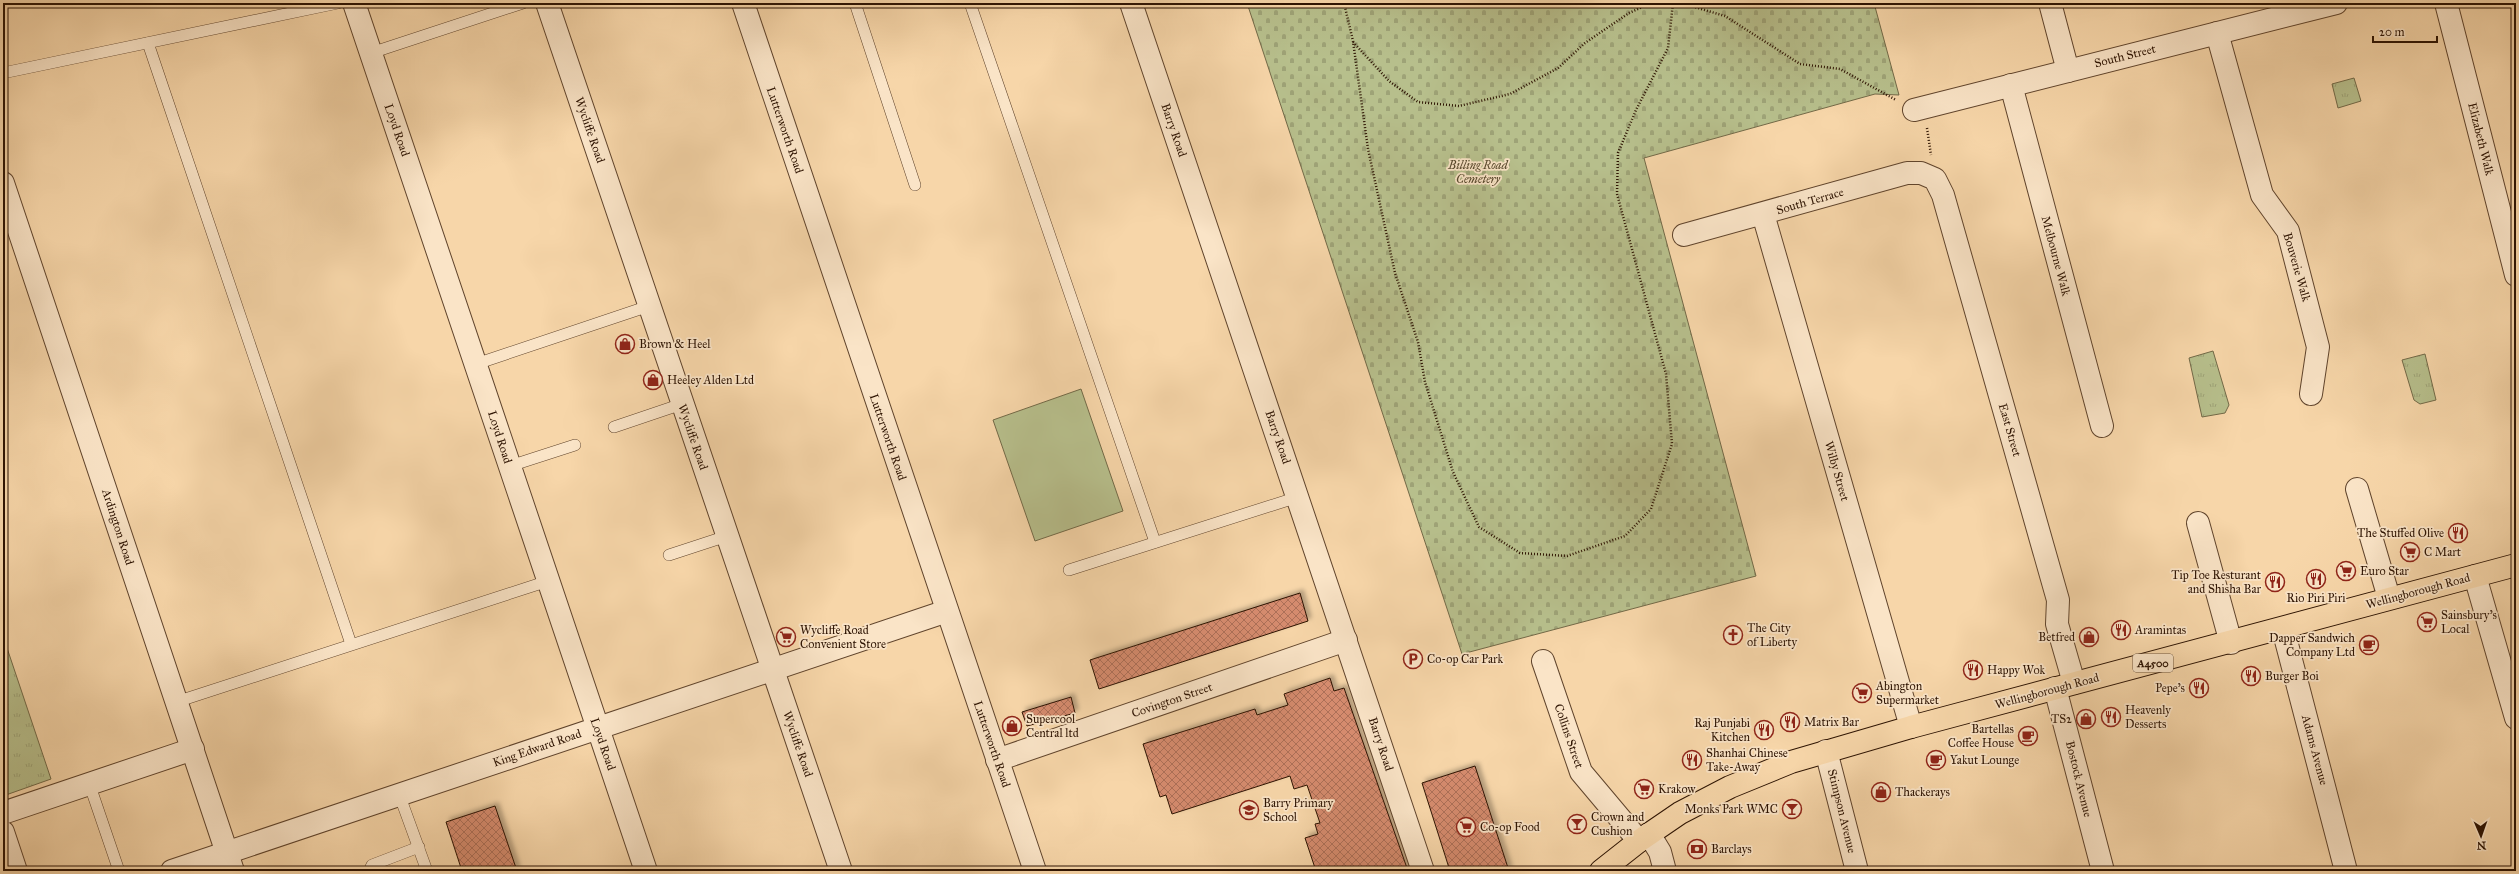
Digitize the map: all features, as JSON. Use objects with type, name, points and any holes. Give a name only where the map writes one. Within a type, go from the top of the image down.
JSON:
[{"type":"main road","name":"Wellingborough Road","points":[[1602,871],[1644,837],[1680,813],[1730,787],[1791,762],[1911,727],[2283,629],[2389,598],[2516,565]]},
{"type":"street","name":"Loyd Road","points":[[354,3],[646,871]]},
{"type":"street","name":"Wycliffe Road","points":[[547,3],[771,669],[841,871]]},
{"type":"street","name":"Lutterworth Road","points":[[743,3],[1035,871]]},
{"type":"street","name":"Barry Road","points":[[1131,3],[1423,871]]},
{"type":"street","points":[[2050,3],[2068,70]]},
{"type":"street","name":"South Street","points":[[1919,109],[2336,3]]},
{"type":"street","name":"Elizabeth Walk","points":[[2446,3],[2516,275]]},
{"type":"street","name":"Bouverie Walk","points":[[2217,33],[2262,195],[2288,231],[2306,300],[2318,347],[2311,394]]},
{"type":"street","name":"Melbourne Walk","points":[[2011,85],[2102,426]]},
{"type":"street","name":"South Terrace","points":[[1684,235],[1907,173],[1921,173],[1935,179]]},
{"type":"street","name":"East Street","points":[[1935,179],[1943,196],[2058,600],[2057,624],[2065,686]]},
{"type":"street","name":"Ardington Road","points":[[3,183],[230,862]]},
{"type":"street","name":"Wilby Street","points":[[1762,214],[1911,727]]},
{"type":"street","points":[[2357,489],[2389,598]]},
{"type":"street","points":[[2198,523],[2231,642]]},
{"type":"street","points":[[2475,576],[2516,718]]},
{"type":"street","name":"King Edward Road","points":[[172,871],[230,862],[399,794],[947,611]]},
{"type":"street","name":"Adams Avenue","points":[[2283,629],[2346,871]]},
{"type":"street","name":"Covington Street","points":[[997,760],[1346,640]]},
{"type":"street","name":"Collins Street","points":[[1544,661],[1581,772],[1660,852],[1665,871]]},
{"type":"street","name":"Bostock Avenue","points":[[2065,686],[2103,871]]},
{"type":"street","points":[[3,813],[193,749]]},
{"type":"street","name":"Stimpson Avenue","points":[[1826,751],[1857,871]]},
{"type":"street","points":[[3,832],[16,871]]},
{"type":"lane","points":[[3,73],[338,3]]},
{"type":"lane","points":[[372,53],[523,3]]},
{"type":"lane","points":[[855,3],[915,185]]},
{"type":"lane","points":[[970,3],[1155,542]]},
{"type":"lane","points":[[148,42],[351,644]]},
{"type":"lane","points":[[476,364],[649,306]]},
{"type":"lane","points":[[614,427],[682,404]]},
{"type":"lane","points":[[510,466],[575,445]]},
{"type":"lane","points":[[1068,570],[1298,497]]},
{"type":"lane","points":[[669,555],[727,536]]},
{"type":"lane","points":[[176,702],[548,581]]},
{"type":"lane","points":[[89,783],[119,871]]},
{"type":"lane","points":[[399,794],[419,847],[426,871]]},
{"type":"lane","points":[[369,871],[372,865],[419,847]]},
{"type":"path","points":[[1344,3],[1353,41],[1368,149],[1395,273],[1418,342],[1425,382],[1453,472],[1479,527],[1520,553],[1567,556],[1625,536],[1651,508],[1672,444],[1666,374],[1617,194],[1618,153],[1636,110],[1668,48],[1673,3]]},
{"type":"path","points":[[1353,41],[1389,81],[1418,102],[1459,106],[1510,94],[1558,68],[1585,43],[1629,13],[1651,3]]},
{"type":"path","points":[[1681,3],[1725,16],[1800,64],[1840,69],[1919,109],[1935,179]]},
{"type":"green space","name":"Billing Road Cemetery","points":[[1247,3],[1874,3],[1899,95],[1875,94],[1644,158],[1756,576],[1462,654]]},
{"type":"green space","points":[[2354,78],[2361,101],[2338,108],[2332,84]]},
{"type":"green space","points":[[2213,351],[2229,405],[2225,413],[2202,417],[2189,358]]},
{"type":"green space","points":[[2425,354],[2436,400],[2420,404],[2414,400],[2402,360]]},
{"type":"green space","points":[[1081,389],[1123,511],[1035,541],[993,420]]},
{"type":"green space","points":[[3,636],[51,779],[3,796]]},
{"type":"building","points":[[1300,593],[1308,621],[1099,689],[1090,660]]},
{"type":"building","points":[[1330,678],[1334,691],[1344,688],[1408,871],[1316,871],[1305,838],[1318,834],[1315,824],[1320,823],[1307,785],[1294,789],[1290,776],[1172,814],[1166,795],[1160,797],[1143,744],[1255,709],[1257,715],[1288,705],[1284,694]]},
{"type":"building","points":[[1071,697],[1075,713],[1027,726],[1022,712]]},
{"type":"building","name":"Co-op Food","points":[[1475,766],[1509,871],[1450,871],[1422,783]]},
{"type":"building","points":[[495,806],[517,871],[462,871],[446,822]]},
{"type":"place","name":"Brown & Heel","points":[[625,344]]},
{"type":"place","name":"Heeley Alden Ltd","points":[[653,380]]},
{"type":"place","name":"The Stuffed Olive","points":[[2458,533]]},
{"type":"place","name":"C Mart","points":[[2410,552]]},
{"type":"place","name":"Euro Star","points":[[2346,571]]},
{"type":"place","name":"Rio Piri Piri","points":[[2316,579]]},
{"type":"place","name":"Tip Toe Resturant and Shisha Bar","points":[[2275,582]]},
{"type":"place","name":"Sainsbury's Local","points":[[2427,622]]},
{"type":"place","name":"Aramintas","points":[[2121,630]]},
{"type":"place","name":"The City of Liberty","points":[[1733,635]]},
{"type":"place","name":"Wycliffe Road Convenient Store","points":[[786,637]]},
{"type":"place","name":"Betfred","points":[[2089,637]]},
{"type":"place","name":"Dapper Sandwich Company Ltd","points":[[2369,645]]},
{"type":"place","name":"Co-op Car Park","points":[[1413,659]]},
{"type":"place","name":"Happy Wok","points":[[1973,670]]},
{"type":"place","name":"Burger Boi","points":[[2251,676]]},
{"type":"place","name":"Pepe's","points":[[2199,688]]},
{"type":"place","name":"Abington Supermarket","points":[[1862,693]]},
{"type":"place","name":"Heavenly Desserts","points":[[2111,717]]},
{"type":"place","name":"TS2","points":[[2086,719]]},
{"type":"place","name":"Matrix Bar","points":[[1790,722]]},
{"type":"place","name":"Supercool Central ltd","points":[[1012,726]]},
{"type":"place","name":"Raj Punjabi Kitchen","points":[[1764,730]]},
{"type":"place","name":"Bartellas Coffee House","points":[[2028,736]]},
{"type":"place","name":"Shanhai Chinese Take-Away","points":[[1692,760]]},
{"type":"place","name":"Yakut Lounge","points":[[1936,760]]},
{"type":"place","name":"Krakow","points":[[1644,789]]},
{"type":"place","name":"Thackerays","points":[[1881,792]]},
{"type":"place","name":"Monks Park WMC","points":[[1792,809]]},
{"type":"place","name":"Barry Primary School","points":[[1249,810]]},
{"type":"place","name":"Crown and Cushion","points":[[1577,824]]},
{"type":"place","name":"Co-op Food","points":[[1466,827]]},
{"type":"place","name":"Barclays","points":[[1697,849]]}]
